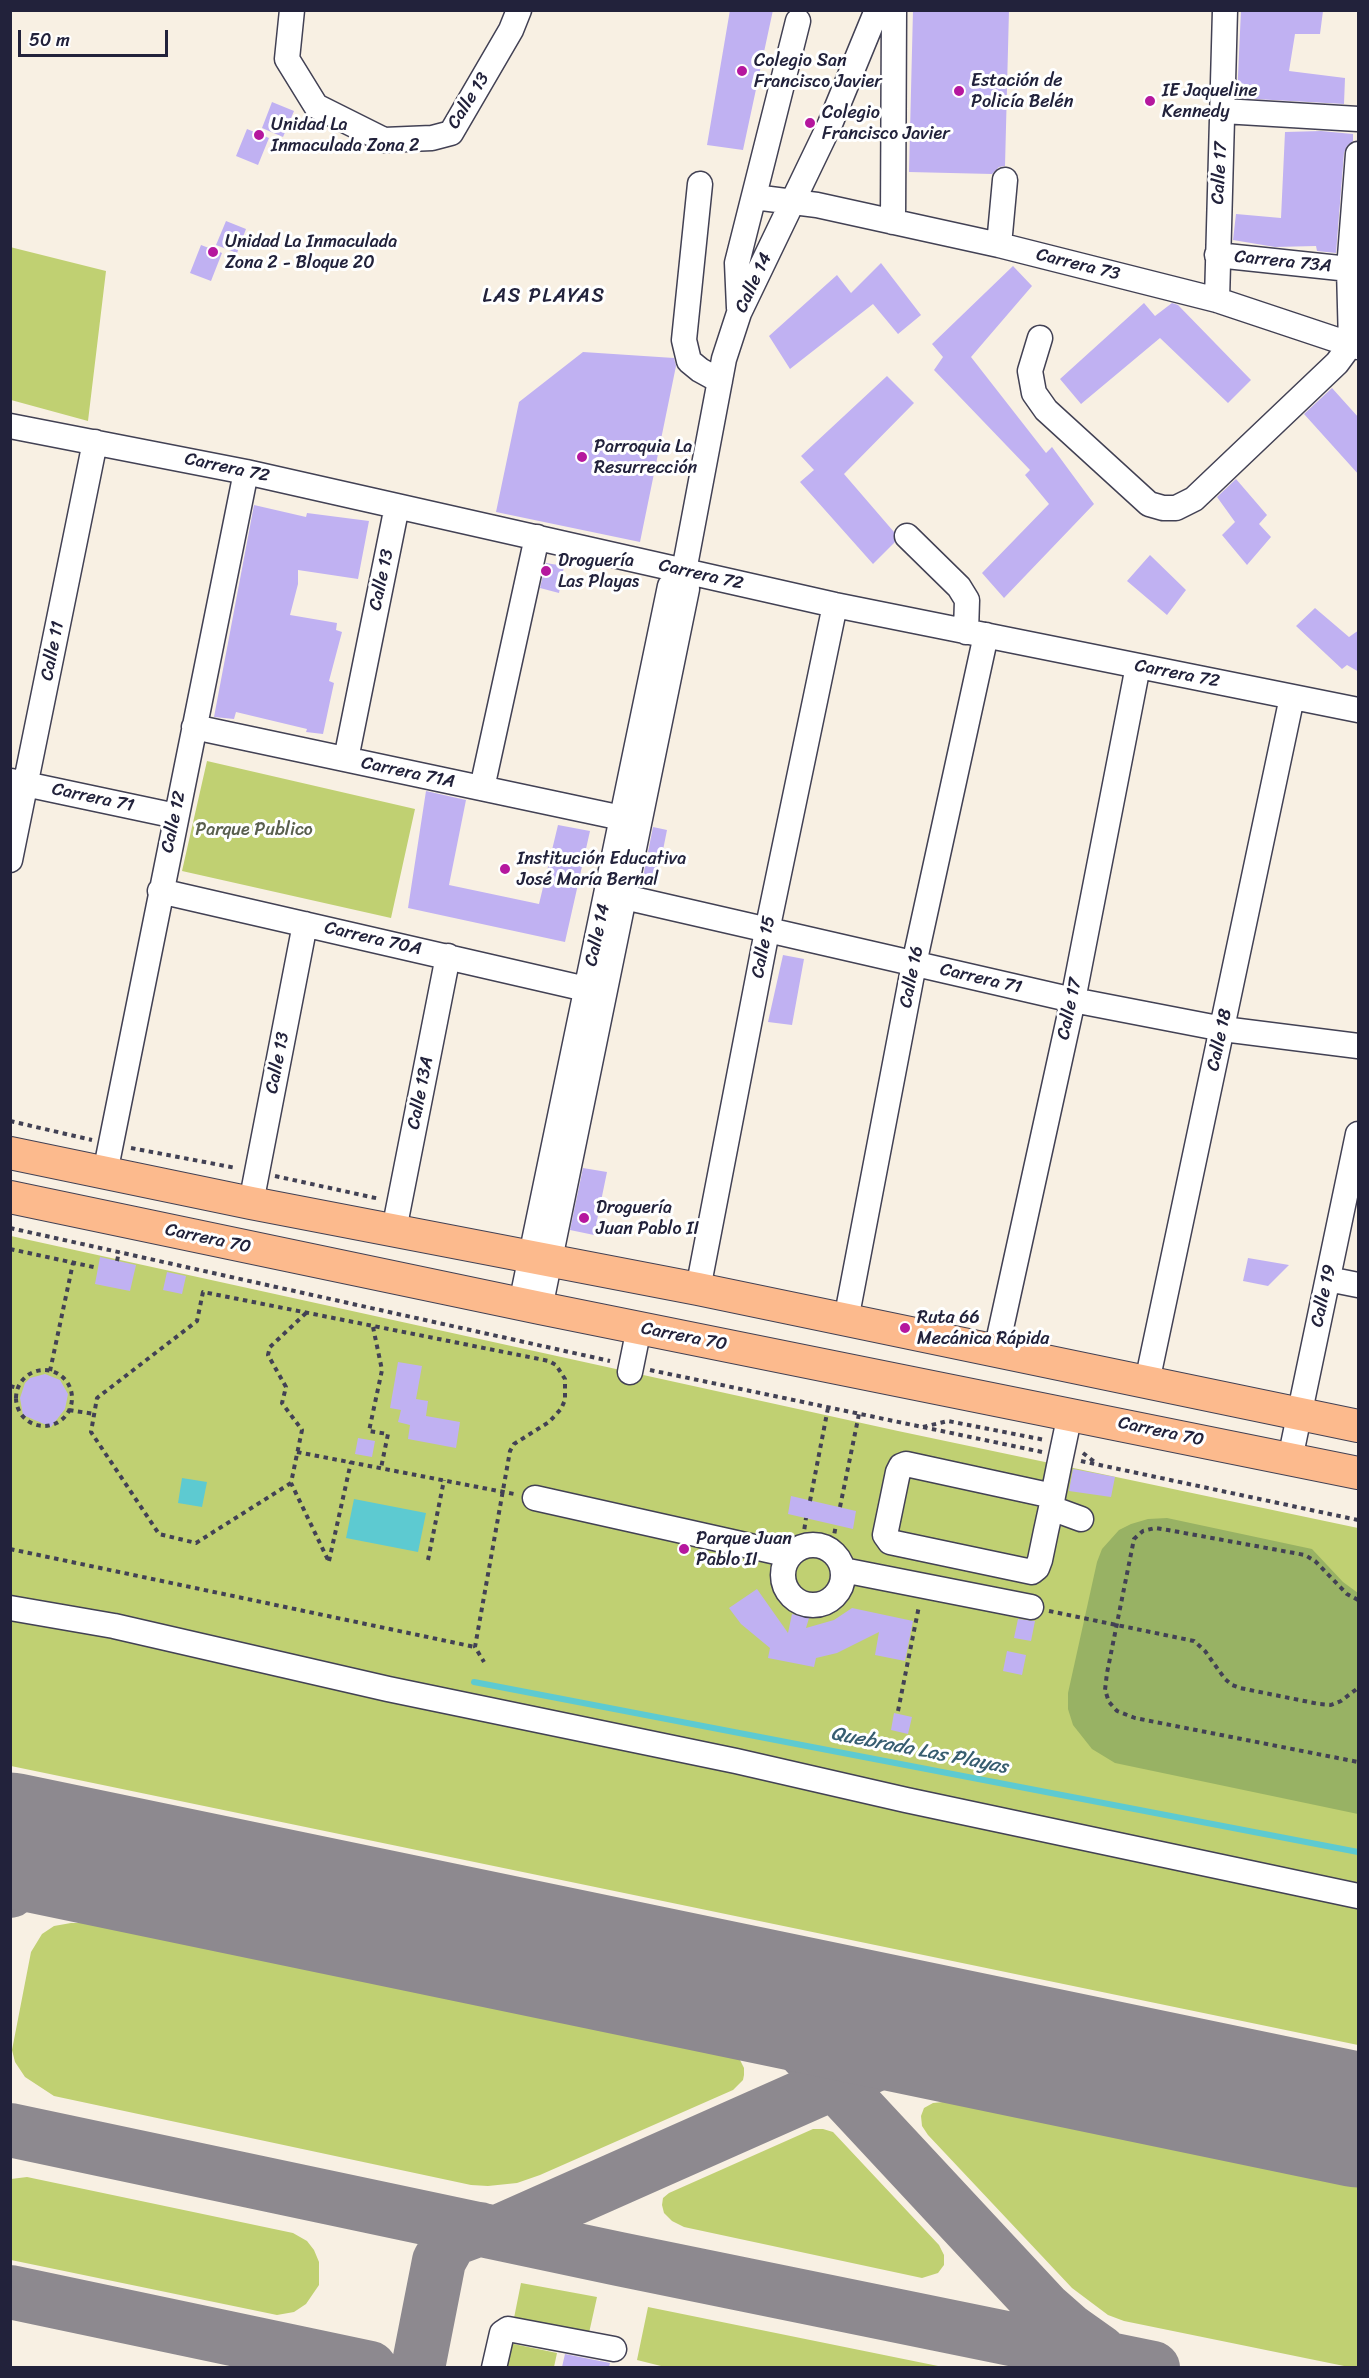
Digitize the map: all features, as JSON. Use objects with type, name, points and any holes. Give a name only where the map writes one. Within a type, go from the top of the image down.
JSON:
[{"type":"main road","points":[[10,1153],[251,1203],[698,1289],[1359,1426]]},
{"type":"main road","name":"Carrera 70","points":[[10,1197],[639,1328],[1065,1438],[1290,1459],[1359,1473]]},
{"type":"street","name":"Calle 13","points":[[292,10],[287,59],[316,106],[384,140],[432,138],[451,133],[511,30],[519,10]]},
{"type":"street","name":"Calle 14","points":[[540,1258],[615,895],[687,590],[684,572],[724,359],[739,313],[830,124],[877,10]]},
{"type":"street","points":[[893,222],[894,10]]},
{"type":"street","name":"Calle 17","points":[[1216,300],[1225,10]]},
{"type":"street","points":[[739,313],[737,263],[798,21]]},
{"type":"street","points":[[1223,111],[1359,119]]},
{"type":"street","points":[[1040,338],[1030,371],[1034,393],[1046,410],[1149,504],[1163,508],[1176,508],[1194,499],[1354,345],[1349,269],[1359,154]]},
{"type":"street","points":[[999,245],[1005,180]]},
{"type":"street","points":[[700,184],[684,340],[689,361],[720,381]]},
{"type":"street","name":"Carrera 73","points":[[754,197],[793,201],[999,245],[1216,300],[1354,345]]},
{"type":"street","name":"Carrera 73A","points":[[1217,255],[1349,269]]},
{"type":"street","name":"Carrera 72","points":[[10,426],[246,472],[834,605],[1359,710]]},
{"type":"street","name":"Calle 11","points":[[10,860],[18,783],[95,442]]},
{"type":"street","name":"Calle 12","points":[[105,1173],[246,472]]},
{"type":"street","name":"Calle 13","points":[[346,759],[398,506]]},
{"type":"street","name":"Calle 16","points":[[846,1320],[976,633],[967,600],[959,587],[907,536]]},
{"type":"street","points":[[482,789],[537,537]]},
{"type":"street","name":"Calle 14","points":[[531,1306],[586,988],[615,895],[622,818],[670,586],[684,572]]},
{"type":"street","name":"Calle 15","points":[[698,1289],[767,931],[834,605]]},
{"type":"street","name":"Calle 17","points":[[996,1351],[1072,1000],[1138,666]]},
{"type":"street","name":"Calle 18","points":[[1147,1382],[1292,697]]},
{"type":"street","name":"Carrera 71A","points":[[194,727],[622,818]]},
{"type":"street","name":"Carrera 71","points":[[18,783],[176,816]]},
{"type":"street","name":"Carrera 70A","points":[[160,891],[586,988]]},
{"type":"street","name":"Carrera 71","points":[[615,895],[1072,1000],[1223,1029],[1359,1046]]},
{"type":"street","name":"Calle 13","points":[[251,1203],[305,924]]},
{"type":"street","name":"Calle 13A","points":[[394,1230],[448,956]]},
{"type":"street","name":"Calle 19","points":[[1290,1459],[1357,1147]]},
{"type":"street","points":[[1328,1279],[1359,1285]]},
{"type":"street","points":[[631,1369],[639,1328]]},
{"type":"street","points":[[1065,1438],[1052,1502],[1040,1560],[1037,1568],[1032,1572],[890,1542],[885,1533],[898,1472],[901,1466],[906,1464],[1052,1502],[1081,1519]]},
{"type":"street","points":[[527,1496],[796,1552]]},
{"type":"street","points":[[875,1576],[880,1546],[886,1538]]},
{"type":"street","points":[[837,1560],[843,1579],[837,1594],[822,1604],[805,1605],[791,1595],[783,1580],[786,1563],[796,1552],[816,1545],[837,1560],[875,1576],[1031,1607]]},
{"type":"street","points":[[10,1608],[114,1626],[388,1689],[736,1761],[906,1800],[1359,1896]]},
{"type":"street","points":[[494,2367],[502,2333],[508,2329],[614,2349]]},
{"type":"path","points":[[10,1228],[631,1369],[920,1428],[1065,1438],[1099,1465],[1359,1520]]},
{"type":"path","points":[[10,1249],[98,1268]]},
{"type":"path","points":[[117,1261],[119,1252]]},
{"type":"path","points":[[50,1371],[73,1263]]},
{"type":"path","points":[[291,1483],[196,1543],[159,1534],[91,1432],[97,1398],[197,1321],[203,1292],[549,1360],[561,1370],[566,1388],[561,1409],[549,1422],[514,1444],[510,1451],[475,1647],[483,1662]]},
{"type":"path","points":[[306,1314],[268,1351],[269,1358],[286,1387],[282,1403],[302,1430],[291,1483],[329,1562],[351,1462]]},
{"type":"path","points":[[373,1327],[382,1370],[369,1431],[388,1434],[381,1468]]},
{"type":"path","points":[[50,1371],[61,1377],[69,1386],[71,1398],[65,1417],[52,1425],[44,1426],[23,1418],[16,1403],[18,1388],[28,1375],[34,1372],[50,1371]]},
{"type":"path","points":[[10,1386],[18,1388]]},
{"type":"path","points":[[810,1501],[828,1408]]},
{"type":"path","points":[[69,1410],[94,1414]]},
{"type":"path","points":[[840,1508],[859,1414]]},
{"type":"path","points":[[920,1428],[948,1421],[1065,1438],[1099,1465]]},
{"type":"path","points":[[297,1452],[527,1496]]},
{"type":"path","points":[[428,1560],[444,1480]]},
{"type":"path","points":[[796,1552],[806,1518]]},
{"type":"path","points":[[836,1525],[837,1560]]},
{"type":"path","points":[[1359,1600],[1347,1594],[1315,1561],[1305,1556],[1155,1528],[1143,1531],[1134,1539],[1105,1690],[1109,1702],[1117,1711],[1135,1718],[1359,1762]]},
{"type":"path","points":[[10,1549],[475,1647]]},
{"type":"path","points":[[897,1711],[923,1586]]},
{"type":"path","points":[[1056,1612],[1194,1641],[1225,1679],[1240,1688],[1331,1705],[1359,1688]]},
{"type":"green space","points":[[10,247],[106,271],[88,421],[11,400]]},
{"type":"green space","name":"Parque Publico","points":[[207,761],[415,809],[391,918],[182,871]]},
{"type":"green space","name":"Parque Juan Pablo II","points":[[11,1236],[898,1431],[1358,1528],[1358,2045],[11,1766]]},
{"type":"green space","points":[[1167,1518],[1312,1549],[1343,1582],[1358,1593],[1358,1814],[1115,1763],[1092,1749],[1073,1725],[1068,1709],[1068,1693],[1097,1562],[1102,1549],[1119,1530],[1131,1524],[1148,1519]]},
{"type":"green space","points":[[90,1923],[734,2056],[740,2060],[744,2068],[743,2080],[733,2090],[540,2175],[517,2183],[488,2186],[471,2185],[54,2096],[25,2077],[15,2062],[12,2050],[31,1952],[42,1934],[54,1926]]},
{"type":"green space","points":[[933,2103],[965,2104],[1358,2185],[1358,2367],[1124,2321],[1108,2315],[1072,2288],[928,2135],[922,2126],[921,2116],[924,2108]]},
{"type":"green space","points":[[813,2129],[833,2132],[939,2245],[944,2255],[944,2265],[938,2273],[922,2278],[684,2227],[672,2221],[664,2213],[663,2198],[669,2193]]},
{"type":"green space","points":[[27,2177],[293,2233],[307,2241],[314,2250],[319,2262],[319,2285],[306,2304],[294,2312],[277,2315],[11,2260],[11,2179]]},
{"type":"green space","points":[[521,2283],[597,2297],[589,2333],[514,2318]]},
{"type":"green space","points":[[648,2307],[943,2367],[665,2367],[637,2360]]},
{"type":"green space","points":[[509,2343],[557,2353],[554,2367],[504,2368]]},
{"type":"water","points":[[182,1478],[207,1482],[202,1507],[178,1503]]},
{"type":"water","points":[[354,1499],[426,1513],[418,1552],[346,1538]]},
{"type":"building","points":[[730,10],[773,10],[743,150],[707,145]]},
{"type":"building","name":"Estación de Policía Belén","points":[[913,10],[1009,10],[1005,166],[999,167],[992,174],[909,172]]},
{"type":"building","points":[[1241,10],[1323,11],[1320,34],[1295,34],[1289,71],[1345,78],[1344,104],[1237,98]]},
{"type":"building","points":[[272,102],[294,111],[283,137],[262,128]]},
{"type":"building","points":[[247,129],[269,138],[258,165],[236,156]]},
{"type":"building","points":[[1321,131],[1353,134],[1353,141],[1344,153],[1336,253],[1317,251],[1316,246],[1275,247],[1233,240],[1236,214],[1281,218],[1285,132]]},
{"type":"building","points":[[226,221],[246,229],[237,253],[216,245]]},
{"type":"building","points":[[201,245],[222,253],[211,281],[190,273]]},
{"type":"building","points":[[881,263],[921,315],[898,334],[873,304],[790,369],[769,336],[837,275],[851,293]]},
{"type":"building","points":[[1013,266],[1032,286],[971,357],[1046,453],[1052,447],[1094,504],[1004,598],[982,573],[1049,504],[1025,475],[1030,470],[934,370],[943,357],[932,344]]},
{"type":"building","points":[[1144,303],[1155,316],[1172,303],[1178,305],[1251,380],[1228,403],[1160,338],[1081,404],[1060,379]]},
{"type":"building","name":"Parroquia La Resurrección","points":[[583,352],[674,358],[676,366],[640,542],[496,512],[519,402]]},
{"type":"building","points":[[887,376],[914,403],[844,474],[894,532],[895,542],[873,564],[800,482],[814,470],[801,456]]},
{"type":"building","points":[[1332,388],[1359,418],[1359,475],[1304,414]]},
{"type":"building","points":[[1236,479],[1267,515],[1259,524],[1271,537],[1247,565],[1222,535],[1235,522],[1217,497]]},
{"type":"building","points":[[254,505],[306,517],[307,513],[369,521],[358,579],[298,570],[298,584],[290,615],[337,623],[336,630],[342,632],[329,681],[334,683],[323,734],[306,732],[307,729],[236,712],[234,719],[214,717]]},
{"type":"building","points":[[1150,555],[1186,590],[1167,615],[1127,581]]},
{"type":"building","points":[[546,563],[564,566],[559,593],[540,588]]},
{"type":"building","points":[[1315,608],[1349,637],[1359,630],[1359,672],[1347,665],[1342,669],[1296,626]]},
{"type":"building","points":[[426,791],[466,800],[449,885],[539,904],[558,825],[590,831],[565,942],[408,908]]},
{"type":"building","points":[[653,827],[667,830],[662,855],[648,852]]},
{"type":"building","points":[[647,855],[660,857],[656,880],[643,878]]},
{"type":"building","points":[[783,955],[804,959],[792,1025],[768,1022]]},
{"type":"building","points":[[583,1168],[607,1172],[594,1235],[570,1230]]},
{"type":"building","points":[[100,1257],[136,1265],[130,1291],[95,1284]]},
{"type":"building","points":[[1248,1258],[1289,1265],[1268,1286],[1243,1281]]},
{"type":"building","points":[[167,1272],[186,1276],[182,1294],[163,1290]]},
{"type":"building","points":[[398,1362],[422,1366],[416,1399],[428,1401],[426,1416],[460,1422],[456,1448],[408,1439],[410,1425],[398,1422],[401,1410],[390,1408]]},
{"type":"building","points":[[45,1374],[60,1380],[68,1394],[65,1409],[51,1427],[23,1415],[20,1398],[25,1383],[30,1378]]},
{"type":"building","points":[[358,1438],[375,1441],[372,1457],[355,1454]]},
{"type":"building","points":[[1073,1469],[1115,1477],[1111,1497],[1069,1491]]},
{"type":"building","points":[[791,1496],[856,1511],[853,1529],[788,1514]]},
{"type":"building","points":[[757,1589],[788,1633],[792,1614],[809,1618],[806,1628],[834,1620],[852,1608],[913,1621],[905,1661],[875,1655],[879,1632],[837,1653],[816,1658],[814,1667],[768,1658],[770,1648],[741,1624],[729,1608]]},
{"type":"building","points":[[1018,1619],[1035,1621],[1031,1641],[1014,1638]]},
{"type":"building","points":[[1007,1651],[1026,1655],[1022,1675],[1003,1671]]},
{"type":"building","points":[[894,1713],[912,1717],[908,1734],[891,1730]]},
{"type":"building","points":[[565,2354],[610,2363],[609,2367],[562,2367]]},
{"type":"waterway","name":"Quebrada Las Playas","points":[[474,1682],[1358,1852]]},
{"type":"taxiway","points":[[10,1891],[19,1873],[36,1859],[58,1852],[83,1855]]},
{"type":"taxiway","points":[[737,1991],[756,2002],[771,2015],[1044,2308],[1069,2330],[1100,2352]]},
{"type":"taxiway","points":[[498,2232],[924,2043],[941,2039],[969,2039]]},
{"type":"taxiway","points":[[10,2130],[619,2259],[1153,2368]]},
{"type":"taxiway","points":[[418,2368],[439,2261],[449,2243],[480,2229]]},
{"type":"taxiway","points":[[10,2292],[370,2368]]},
{"type":"runway","points":[[10,1840],[1358,2120]]},
{"type":"place","name":"Colegio San Francisco Javier","points":[[742,71]]},
{"type":"place","name":"Estación de Policía Belén","points":[[959,91]]},
{"type":"place","name":"IE Jaqueline Kennedy","points":[[1150,101]]},
{"type":"place","name":"Colegio Francisco Javier","points":[[810,123]]},
{"type":"place","name":"Unidad La Inmaculada Zona 2","points":[[259,135]]},
{"type":"place","name":"Unidad La Inmaculada Zona 2 - Bloque 20","points":[[213,252]]},
{"type":"place","name":"Parroquia La Resurrección","points":[[582,457]]},
{"type":"place","name":"Droguería Las Playas","points":[[546,571]]},
{"type":"place","name":"Institución Educativa José María Bernal","points":[[505,869]]},
{"type":"place","name":"Droguería Juan Pablo II","points":[[584,1218]]},
{"type":"place","name":"Ruta 66 Mecánica Rápida","points":[[905,1328]]},
{"type":"place","name":"Parque Juan Pablo II","points":[[684,1549]]},
{"type":"district","name":"LAS PLAYAS","points":[[544,297]]}]
